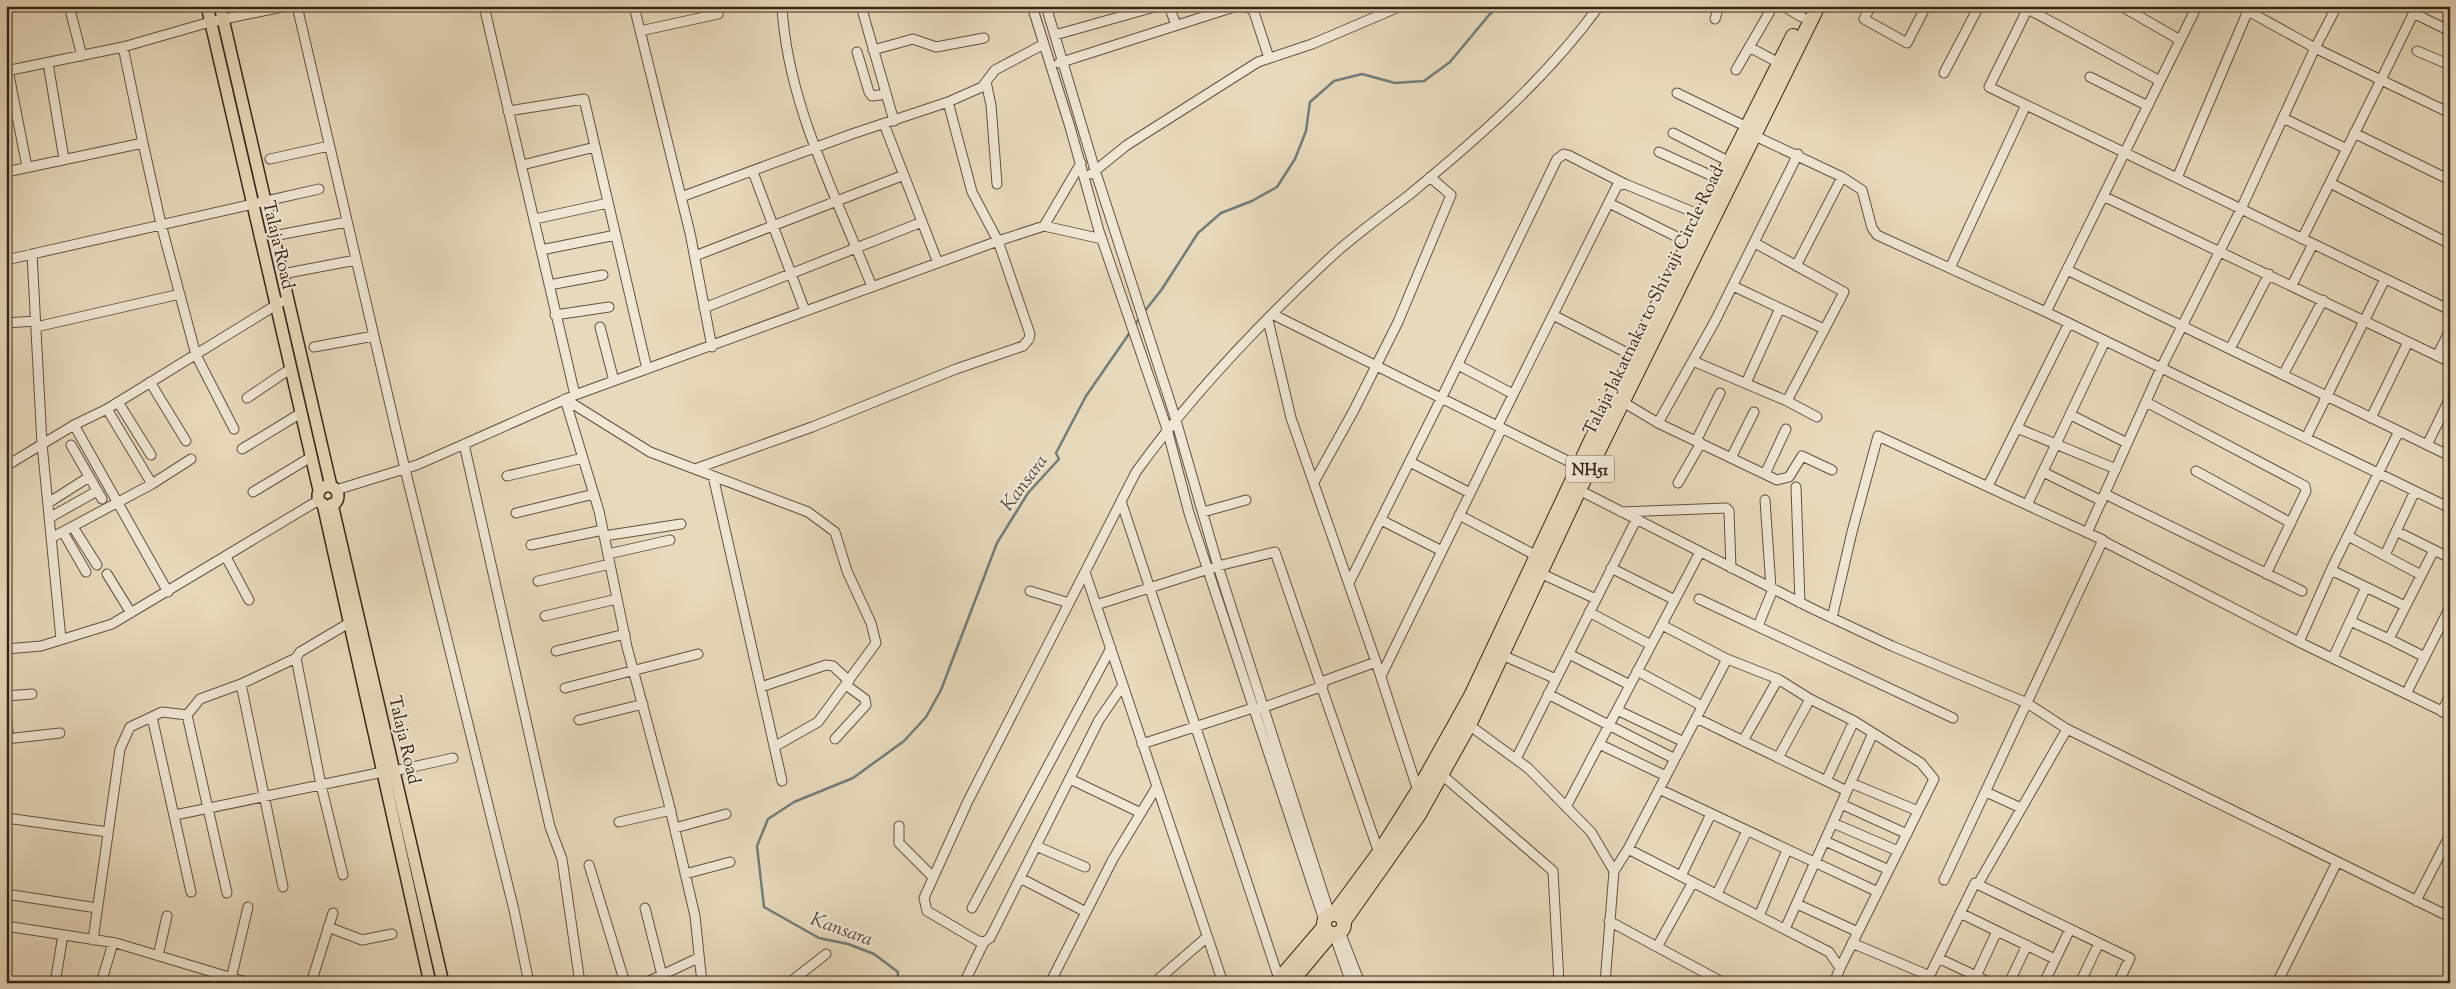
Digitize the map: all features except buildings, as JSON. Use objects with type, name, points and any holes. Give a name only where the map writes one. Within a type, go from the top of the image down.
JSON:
[{"type":"highway","name":"Talaja Jakatnaka to Shivaji Circle Road","points":[[1584,469],[1623,402],[1751,132],[1818,6]]},
{"type":"highway","name":"Talaja Jakatnaka to Shivaji Circle Road","points":[[1282,981],[1333,925],[1415,820],[1469,725],[1540,573],[1632,356],[1730,162],[1751,132],[1779,63],[1805,12]]},
{"type":"highway","name":"Talaja Jakatnaka to Shivaji Circle Road","points":[[1333,925],[1418,791],[1471,696],[1537,556],[1575,488]]},
{"type":"main road","name":"Talaja Road","points":[[207,6],[251,204],[311,457],[443,983]]},
{"type":"main road","name":"Talaja Road","points":[[220,6],[333,488]]},
{"type":"main road","points":[[324,486],[333,488],[338,497],[323,500],[324,486]]},
{"type":"main road","name":"Talaja Road","points":[[323,500],[349,623],[390,771],[430,983]]},
{"type":"street","points":[[69,6],[82,56]]},
{"type":"street","points":[[27,167],[7,70],[123,47],[210,22],[287,6]]},
{"type":"street","points":[[297,6],[405,469],[514,910],[529,983]]},
{"type":"street","points":[[484,6],[575,395]]},
{"type":"street","points":[[634,6],[681,197],[712,347]]},
{"type":"street","points":[[640,32],[718,14],[718,6]]},
{"type":"street","points":[[782,6],[791,68],[799,101],[872,287]]},
{"type":"street","points":[[861,6],[894,121]]},
{"type":"street","points":[[1032,6],[1081,163],[1102,239],[1167,429],[1207,570],[1254,709],[1333,925],[1360,983]]},
{"type":"street","points":[[1046,6],[1064,61],[1095,170],[1136,291],[1218,566],[1265,706],[1351,983]]},
{"type":"street","points":[[1055,35],[1158,6]]},
{"type":"street","points":[[1170,6],[1176,25]]},
{"type":"street","points":[[1051,65],[1238,6]]},
{"type":"street","points":[[1248,6],[1254,12],[1269,58]]},
{"type":"street","points":[[1085,178],[1127,145],[1258,62],[1312,44],[1400,6]]},
{"type":"street","points":[[984,942],[978,941],[926,911],[924,898],[972,793],[1136,472],[1167,429],[1176,422],[1186,408],[1271,318],[1333,256],[1430,177],[1497,118],[1571,45],[1599,6]]},
{"type":"street","points":[[1715,18],[1719,6]]},
{"type":"street","points":[[1736,70],[1773,6]]},
{"type":"street","points":[[1783,6],[1805,12]]},
{"type":"street","points":[[1871,6],[1864,19],[1907,43],[1926,6]]},
{"type":"street","points":[[1944,73],[1979,6]]},
{"type":"street","points":[[2122,6],[2180,40]]},
{"type":"street","points":[[2046,312],[2197,6]]},
{"type":"street","points":[[2239,6],[2249,9],[2315,48],[2450,113]]},
{"type":"street","points":[[2087,532],[2162,368],[2241,209],[2315,48],[2337,6]]},
{"type":"street","points":[[2160,81],[2028,8],[1989,87],[2450,310]]},
{"type":"street","points":[[2177,178],[2249,9]]},
{"type":"street","points":[[2302,239],[2415,10],[2450,31]]},
{"type":"street","points":[[873,50],[913,39],[936,47],[984,38]]},
{"type":"street","points":[[681,197],[948,102],[982,87],[995,70],[1044,44]]},
{"type":"street","points":[[123,47],[142,143],[161,224],[196,355],[234,429]]},
{"type":"street","points":[[1750,47],[1779,63]]},
{"type":"street","points":[[2417,51],[2450,65]]},
{"type":"street","points":[[857,52],[869,92],[872,96],[886,94]]},
{"type":"street","points":[[48,63],[64,159]]},
{"type":"street","points":[[2090,77],[2148,106]]},
{"type":"street","points":[[986,82],[992,118],[997,184]]},
{"type":"street","points":[[1677,93],[1842,177],[1864,192],[1872,228],[1877,236],[2046,312],[2450,508]]},
{"type":"street","points":[[508,111],[584,99],[647,369]]},
{"type":"street","points":[[695,469],[812,427],[956,369],[1023,346],[1029,339],[1030,334],[998,241],[972,192],[948,102]]},
{"type":"street","points":[[1950,268],[2026,105]]},
{"type":"street","points":[[2283,118],[2347,148]]},
{"type":"street","points":[[884,124],[938,263]]},
{"type":"street","points":[[1673,133],[1730,162]]},
{"type":"street","points":[[2354,134],[2450,180]]},
{"type":"street","points":[[6,172],[142,143]]},
{"type":"street","points":[[270,159],[329,146]]},
{"type":"street","points":[[522,164],[595,147]]},
{"type":"street","points":[[1659,152],[1721,180]]},
{"type":"street","points":[[1349,583],[1458,365],[1557,159],[1564,154],[1568,154],[1625,184],[1702,216]]},
{"type":"street","points":[[1658,422],[1733,286],[1798,154]]},
{"type":"street","points":[[1044,226],[1081,163]]},
{"type":"street","points":[[754,172],[805,311]]},
{"type":"street","points":[[694,256],[904,175]]},
{"type":"street","points":[[1314,482],[1398,322],[1451,195],[1430,177]]},
{"type":"street","points":[[1796,266],[1842,177]]},
{"type":"street","points":[[2330,183],[2450,244]]},
{"type":"street","points":[[1381,676],[1470,493],[1513,394],[1617,186],[1625,184]]},
{"type":"street","points":[[6,260],[319,189]]},
{"type":"street","points":[[2103,196],[2450,362]]},
{"type":"street","points":[[535,219],[608,203]]},
{"type":"street","points":[[1609,203],[1689,243]]},
{"type":"street","points":[[273,236],[347,222]]},
{"type":"street","points":[[704,308],[922,222]]},
{"type":"street","points":[[333,488],[405,469],[575,395],[1044,226],[1102,239]]},
{"type":"street","points":[[541,250],[616,235]]},
{"type":"street","points":[[1755,243],[1844,292],[1787,401]]},
{"type":"street","points":[[2292,285],[2313,244]]},
{"type":"street","points":[[32,254],[42,444],[61,639]]},
{"type":"street","points":[[282,274],[356,260]]},
{"type":"street","points":[[2067,270],[2450,456]]},
{"type":"street","points":[[2230,349],[2269,274]]},
{"type":"street","points":[[549,284],[603,275]]},
{"type":"street","points":[[2306,438],[2385,279]]},
{"type":"street","points":[[1733,286],[1824,329]]},
{"type":"street","points":[[6,324],[36,324],[180,294]]},
{"type":"street","points":[[6,466],[74,425],[107,409],[275,305],[288,299]]},
{"type":"street","points":[[2283,375],[2323,300]]},
{"type":"street","points":[[555,316],[609,306]]},
{"type":"street","points":[[1746,384],[1780,308]]},
{"type":"street","points":[[1553,315],[1632,356]]},
{"type":"street","points":[[1271,318],[1376,365],[1584,469]]},
{"type":"street","points":[[1271,318],[1291,418],[1381,676],[1418,791]]},
{"type":"street","points":[[1988,486],[2069,323]]},
{"type":"street","points":[[600,327],[614,381]]},
{"type":"street","points":[[2437,356],[2450,330]]},
{"type":"street","points":[[314,348],[374,336]]},
{"type":"street","points":[[2027,505],[2106,341]]},
{"type":"street","points":[[2371,418],[2408,342]]},
{"type":"street","points":[[1693,360],[1787,401],[1817,417]]},
{"type":"street","points":[[1458,365],[1513,394]]},
{"type":"street","points":[[247,398],[290,369]]},
{"type":"street","points":[[150,382],[186,440]]},
{"type":"street","points":[[1678,483],[1720,393]]},
{"type":"street","points":[[2427,445],[2450,398]]},
{"type":"street","points":[[565,399],[650,452],[808,512],[835,532],[847,571],[871,623],[876,643],[818,722],[774,747]]},
{"type":"street","points":[[565,399],[594,494],[634,671],[671,810],[695,916],[702,983]]},
{"type":"street","points":[[118,402],[150,455]]},
{"type":"street","points":[[1623,402],[1658,422],[1776,480],[1786,478],[1802,456],[1832,470]]},
{"type":"street","points":[[2146,402],[2303,484],[2306,491],[2266,574]]},
{"type":"street","points":[[107,409],[152,484]]},
{"type":"street","points":[[1731,458],[1754,412]]},
{"type":"street","points":[[242,449],[301,413]]},
{"type":"street","points":[[2071,415],[2127,444]]},
{"type":"street","points":[[74,425],[168,592]]},
{"type":"street","points":[[2017,428],[2116,469]]},
{"type":"street","points":[[1765,474],[1786,429]]},
{"type":"street","points":[[2299,642],[2331,570],[2399,431]]},
{"type":"street","points":[[1832,618],[1852,532],[1878,436],[2087,532],[2299,642],[2446,714],[2450,695]]},
{"type":"street","points":[[464,444],[550,827],[560,851],[580,983]]},
{"type":"street","points":[[50,518],[99,495],[71,445]]},
{"type":"street","points":[[254,492],[311,457]]},
{"type":"street","points":[[506,476],[583,458]]},
{"type":"street","points":[[51,538],[152,484],[191,459]]},
{"type":"street","points":[[1410,462],[1470,493]]},
{"type":"street","points":[[2196,471],[2291,523]]},
{"type":"street","points":[[2043,472],[2103,497],[2302,591]]},
{"type":"street","points":[[712,476],[782,781]]},
{"type":"street","points":[[48,504],[89,477]]},
{"type":"street","points":[[1796,487],[1800,603]]},
{"type":"street","points":[[1575,488],[1800,603],[1892,646],[2027,704],[2067,729],[2450,917]]},
{"type":"street","points":[[2385,556],[2415,491]]},
{"type":"street","points":[[516,513],[594,494]]},
{"type":"street","points":[[6,649],[41,646],[112,624],[323,500]]},
{"type":"street","points":[[1202,512],[1246,500]]},
{"type":"street","points":[[1758,626],[1772,589],[1765,500]]},
{"type":"street","points":[[1121,501],[1282,981]]},
{"type":"street","points":[[1620,512],[1726,508],[1729,511],[1731,568]]},
{"type":"street","points":[[1459,515],[1537,556]]},
{"type":"street","points":[[1381,520],[1442,551]]},
{"type":"street","points":[[1516,759],[1636,520]]},
{"type":"street","points":[[531,545],[604,533],[681,524]]},
{"type":"street","points":[[73,527],[97,565]]},
{"type":"street","points":[[2396,531],[2450,558]]},
{"type":"street","points":[[63,532],[86,572]]},
{"type":"street","points":[[2348,536],[2421,575]]},
{"type":"street","points":[[608,554],[670,540]]},
{"type":"street","points":[[1944,880],[2102,541]]},
{"type":"street","points":[[2389,639],[2434,550]]},
{"type":"street","points":[[1096,605],[1271,551],[1278,554],[1379,853]]},
{"type":"street","points":[[1566,807],[1700,552]]},
{"type":"street","points":[[226,556],[249,600]]},
{"type":"street","points":[[538,581],[610,564]]},
{"type":"street","points":[[1611,568],[1674,600]]},
{"type":"street","points":[[2331,570],[2406,606]]},
{"type":"street","points":[[1085,572],[1223,983]]},
{"type":"street","points":[[1540,573],[1596,600]]},
{"type":"street","points":[[106,574],[131,614]]},
{"type":"street","points":[[2333,658],[2366,587]]},
{"type":"street","points":[[1030,591],[1069,603]]},
{"type":"street","points":[[545,616],[617,599]]},
{"type":"street","points":[[1699,599],[1953,718]]},
{"type":"street","points":[[2406,694],[2425,657],[2446,626],[2450,607]]},
{"type":"street","points":[[1589,612],[1651,645]]},
{"type":"street","points":[[2350,621],[2425,657]]},
{"type":"street","points":[[187,715],[200,699],[241,684],[296,658],[300,652],[349,623]]},
{"type":"street","points":[[1662,624],[1727,659],[1778,679],[1810,699],[1854,721],[1920,763],[1934,779],[1834,983]]},
{"type":"street","points":[[556,651],[625,634]]},
{"type":"street","points":[[972,908],[1111,648]]},
{"type":"street","points":[[565,688],[698,654]]},
{"type":"street","points":[[1568,654],[1630,685]]},
{"type":"street","points":[[1502,655],[1556,678]]},
{"type":"street","points":[[296,658],[321,785],[343,875]]},
{"type":"street","points":[[1605,983],[1608,921],[1614,871],[1628,849],[1727,659]]},
{"type":"street","points":[[1142,744],[1265,706],[1376,662]]},
{"type":"street","points":[[761,687],[830,665],[836,668],[847,683],[865,698],[866,705],[834,739]]},
{"type":"street","points":[[1637,671],[1702,706]]},
{"type":"street","points":[[1743,741],[1778,679]]},
{"type":"street","points":[[241,684],[283,886]]},
{"type":"street","points":[[964,983],[984,942],[990,938],[1099,720],[1123,685]]},
{"type":"street","points":[[6,696],[32,694]]},
{"type":"street","points":[[1548,694],[1608,727],[1675,759]]},
{"type":"street","points":[[1778,758],[1810,699]]},
{"type":"street","points":[[578,720],[643,704]]},
{"type":"street","points":[[1617,710],[1684,742]]},
{"type":"street","points":[[93,940],[120,749],[130,727],[162,712],[187,715]]},
{"type":"street","points":[[187,715],[227,893]]},
{"type":"street","points":[[6,717],[8,739],[60,733]]},
{"type":"street","points":[[152,717],[191,892]]},
{"type":"street","points":[[1696,718],[1826,781],[1918,811]]},
{"type":"street","points":[[1826,781],[1854,721]]},
{"type":"street","points":[[1469,725],[1528,768],[1591,832],[1614,871]]},
{"type":"street","points":[[1978,884],[2067,729]]},
{"type":"street","points":[[1786,929],[1873,733]]},
{"type":"street","points":[[1599,744],[1666,776]]},
{"type":"street","points":[[175,815],[453,758]]},
{"type":"street","points":[[1441,774],[1552,871],[1559,983]]},
{"type":"street","points":[[1070,779],[1141,813]]},
{"type":"street","points":[[1050,983],[1113,859],[1156,788]]},
{"type":"street","points":[[1659,789],[1878,892]]},
{"type":"street","points":[[1986,792],[2021,808]]},
{"type":"street","points":[[1841,804],[1906,834]]},
{"type":"street","points":[[620,822],[671,810]]},
{"type":"street","points":[[675,828],[726,814]]},
{"type":"street","points":[[1681,876],[1711,814]]},
{"type":"street","points":[[6,818],[108,832]]},
{"type":"street","points":[[1833,823],[1898,851]]},
{"type":"street","points":[[899,826],[899,843],[933,877]]},
{"type":"street","points":[[1716,894],[1747,831]]},
{"type":"street","points":[[2416,901],[2450,835]]},
{"type":"street","points":[[1825,841],[1889,870]]},
{"type":"street","points":[[1036,846],[1085,867]]},
{"type":"street","points":[[1628,849],[1828,952],[1840,968]]},
{"type":"street","points":[[1760,916],[1787,850]]},
{"type":"street","points":[[685,874],[730,862]]},
{"type":"street","points":[[2276,983],[2337,862]]},
{"type":"street","points":[[589,865],[625,983]]},
{"type":"street","points":[[1020,878],[1086,912]]},
{"type":"street","points":[[1657,947],[1692,882]]},
{"type":"street","points":[[1852,943],[1928,979],[1975,882],[2130,958],[2118,983]]},
{"type":"street","points":[[6,894],[97,908]]},
{"type":"street","points":[[1797,904],[1858,932]]},
{"type":"street","points":[[230,980],[248,907]]},
{"type":"street","points":[[646,908],[662,975]]},
{"type":"street","points":[[311,983],[333,912]]},
{"type":"street","points":[[1960,913],[2055,959]]},
{"type":"street","points":[[158,956],[167,916]]},
{"type":"street","points":[[1608,921],[1724,983]]},
{"type":"street","points":[[6,926],[112,943],[230,980],[250,983]]},
{"type":"street","points":[[328,928],[362,940],[392,934]]},
{"type":"street","points":[[2044,983],[2070,928]]},
{"type":"street","points":[[1975,979],[1996,931]]},
{"type":"street","points":[[55,983],[63,935]]},
{"type":"street","points":[[1154,983],[1207,937]]},
{"type":"street","points":[[101,983],[112,943]]},
{"type":"street","points":[[2080,983],[2099,943]]},
{"type":"street","points":[[2009,983],[2027,946]]},
{"type":"street","points":[[789,983],[826,954]]},
{"type":"street","points":[[645,983],[698,958]]},
{"type":"street","points":[[1938,958],[1975,979],[1991,983]]},
{"type":"waterway","name":"Kansara","points":[[1144,312],[1162,289],[1198,233],[1221,213],[1252,201],[1277,187],[1295,159],[1306,131],[1310,102],[1334,81],[1362,74],[1395,83],[1424,81],[1450,62],[1489,15],[1499,6]]},
{"type":"waterway","name":"Kansara","points":[[1134,326],[1141,316]]},
{"type":"waterway","name":"Kansara","points":[[897,983],[898,972],[874,954],[848,944],[819,938],[764,907],[757,846],[768,819],[794,802],[853,778],[904,741],[926,717],[941,690],[997,543],[1028,493],[1059,459],[1056,453],[1086,396],[1131,331]]}]
